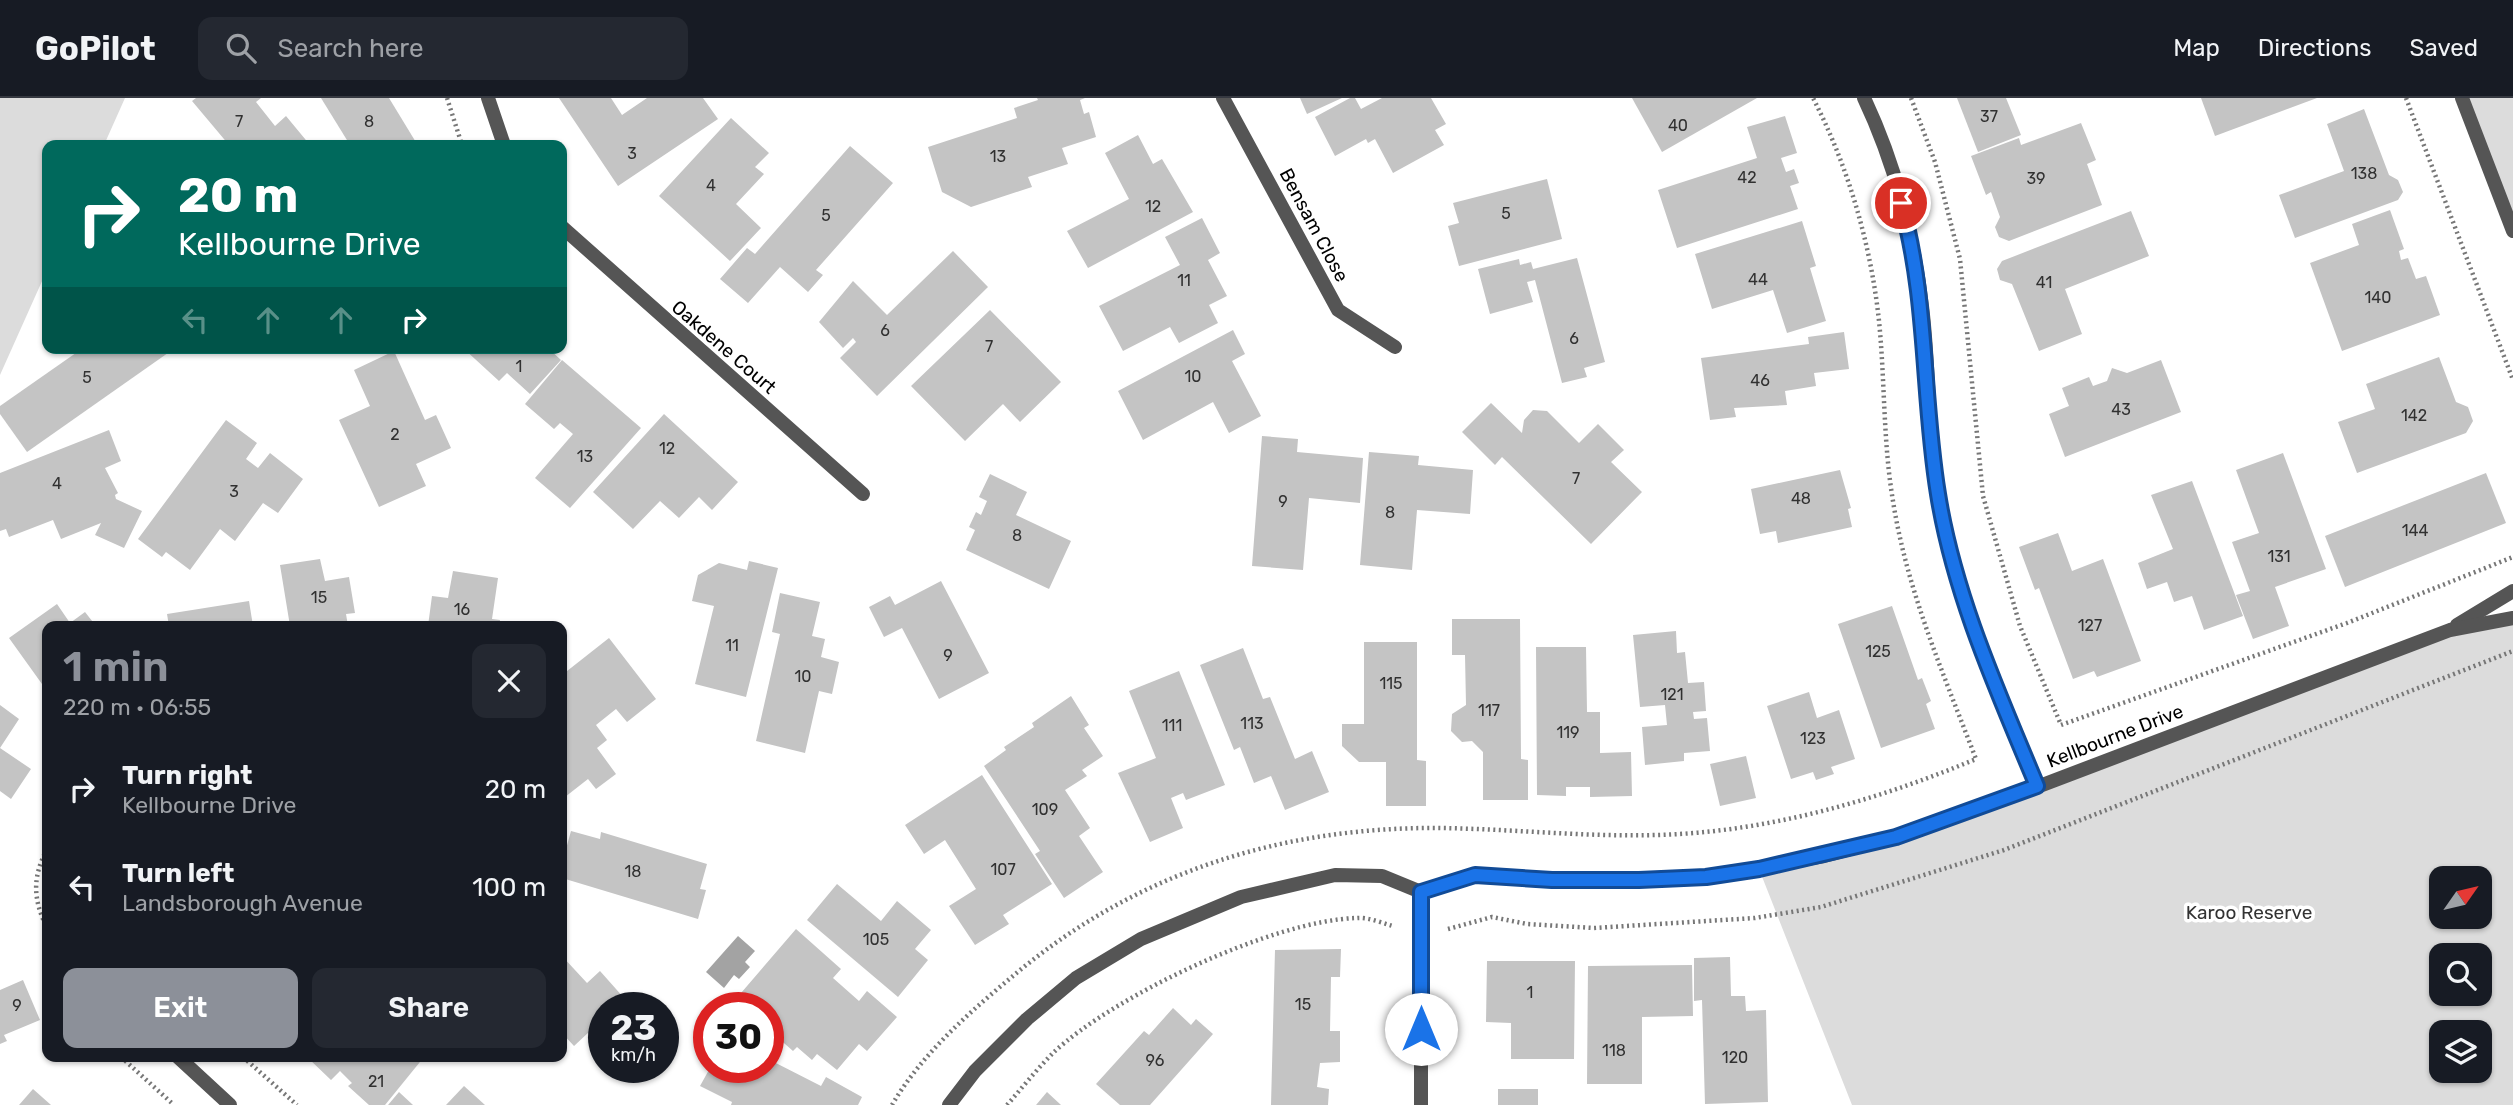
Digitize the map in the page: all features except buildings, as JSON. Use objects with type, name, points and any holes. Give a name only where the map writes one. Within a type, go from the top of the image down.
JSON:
[{"type":"street","points":[[488,98],[502,140]]},
{"type":"street","name":"Bensam Close","points":[[1223,98],[1338,310],[1395,347]]},
{"type":"street","points":[[1864,98],[1895,183],[1915,267],[1925,342],[1931,445],[1945,528],[1972,620],[2037,786]]},
{"type":"street","points":[[2462,98],[2513,232]]},
{"type":"street","name":"Oakdene Court","points":[[567,230],[863,494]]},
{"type":"street","name":"Kellbourne Drive","points":[[2450,630],[2513,591]]},
{"type":"street","name":"Kellbourne Drive","points":[[1421,892],[1475,875],[1552,880],[1706,877],[1759,869],[1896,837],[2450,630],[2513,618]]},
{"type":"street","points":[[949,1105],[975,1071],[1027,1019],[1076,978],[1162,929],[1241,897],[1335,875],[1382,876],[1421,892],[1421,1105]]},
{"type":"street","points":[[183,1062],[230,1105]]},
{"type":"path","points":[[447,98],[460,140]]},
{"type":"path","points":[[1813,98],[1835,146],[1855,202],[1871,270],[1879,321],[1886,443],[1902,547],[1920,608],[1976,759]]},
{"type":"path","points":[[1911,98],[1935,162],[1960,259],[1983,496],[2020,626],[2061,725],[2347,623],[2513,557]]},
{"type":"path","points":[[2406,98],[2513,380]]},
{"type":"path","points":[[42,862],[34,892],[42,914]]},
{"type":"path","points":[[1007,1105],[1054,1052],[1112,1010],[1198,965],[1265,936],[1359,917],[1400,928]]},
{"type":"path","points":[[127,1062],[174,1105]]},
{"type":"path","points":[[249,1062],[296,1105]]},
{"type":"green space","points":[[0,98],[125,98],[106,140],[42,140],[42,281],[0,375]]},
{"type":"green space","points":[[2462,98],[2513,98],[2513,231]]},
{"type":"green space","name":"Karoo Reserve","points":[[2513,618],[2513,1105],[1852,1105],[1759,869],[1824,861],[2450,630]]},
{"type":"shaded area","points":[[738,936],[755,951],[745,962],[750,967],[739,979],[734,975],[724,988],[706,972]]},
{"type":"route","points":[[1421,1029],[1421,892],[1475,875],[1494,874],[1552,880],[1639,880],[1706,877],[1759,869],[1824,856],[1896,837],[2037,786],[1972,620],[1945,528],[1931,445],[1922,304],[1901,203]]}]
